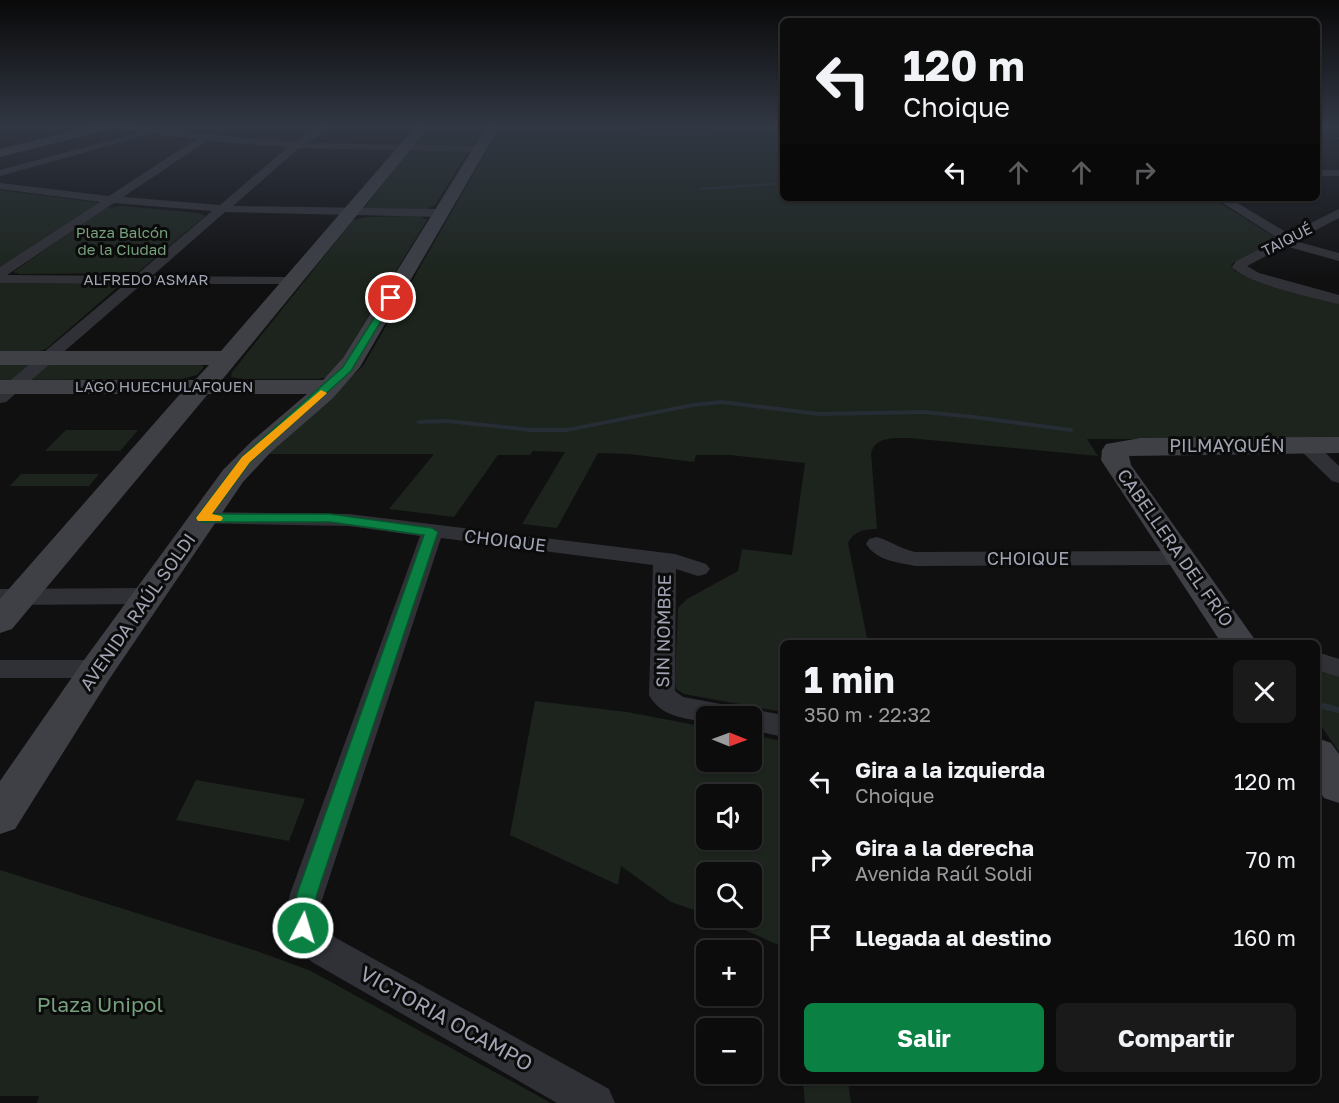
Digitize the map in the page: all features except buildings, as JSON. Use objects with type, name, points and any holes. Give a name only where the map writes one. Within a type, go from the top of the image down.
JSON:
[{"type":"main road","points":[[7,605],[227,358],[379,177]]},
{"type":"main road","name":"AVENIDA RAÚL SOLDI","points":[[0,816],[97,669],[202,518],[246,460],[328,387],[356,357],[462,177]]},
{"type":"main road","name":"LAGO HUECHULAFQUEN","points":[[0,358],[227,358]]},
{"type":"main road","name":"LAGO HUECHULAFQUEN","points":[[4,391],[328,387]]},
{"type":"main road","name":"PILMAYQUÉN","points":[[1116,450],[1141,446],[1339,446]]},
{"type":"main road","name":"CABELLERA DEL FRÍO","points":[[1116,450],[1115,460],[1118,466],[1182,558],[1245,640]]},
{"type":"street","points":[[0,273],[144,177]]},
{"type":"street","points":[[4,391],[259,177]]},
{"type":"street","points":[[0,186],[110,200],[222,209],[441,213]]},
{"type":"street","points":[[1225,201],[1285,241],[1339,257]]},
{"type":"street","name":"TAIQUÉ","points":[[1336,217],[1241,264],[1241,270],[1254,276],[1339,300]]},
{"type":"street","name":"ALFREDO ASMAR","points":[[0,279],[293,281]]},
{"type":"street","points":[[1306,446],[1339,477]]},
{"type":"street","name":"CHOIQUE","points":[[202,518],[330,518],[665,560],[698,569]]},
{"type":"street","name":"VICTORIA OCAMPO","points":[[432,532],[307,894],[302,917],[303,928],[314,944],[324,950],[595,1103]]},
{"type":"street","name":"CHOIQUE","points":[[877,544],[891,554],[915,559],[1182,558]]},
{"type":"street","name":"SIN NOMBRE","points":[[665,560],[661,686],[665,700],[676,706],[696,710]]},
{"type":"street","points":[[7,605],[149,596]]},
{"type":"street","points":[[1320,662],[1339,668]]},
{"type":"street","points":[[0,669],[97,669]]},
{"type":"street","points":[[762,722],[780,725]]},
{"type":"green space","points":[[388,177],[452,177],[435,205],[427,209],[364,208]]},
{"type":"green space","points":[[471,177],[780,177],[780,201],[1217,201],[1275,237],[1274,241],[1233,263],[1231,265],[1235,271],[1339,304],[1339,440],[1087,439],[1098,456],[909,438],[892,438],[877,443],[871,453],[877,529],[860,532],[848,543],[867,640],[780,640],[780,711],[762,708],[762,706],[750,706],[684,694],[676,689],[678,608],[687,599],[738,571],[742,549],[792,555],[805,463],[730,455],[696,455],[694,462],[629,454],[598,453],[557,528],[522,524],[565,452],[533,451],[530,455],[498,455],[454,517],[389,509],[434,454],[265,454],[363,366]]},
{"type":"green space","points":[[0,190],[94,202],[100,204],[0,267]]},
{"type":"green space","name":"Plaza Balcón de la Ciudad","points":[[122,206],[199,213],[205,216],[137,273],[20,274],[13,272],[106,208]]},
{"type":"green space","points":[[420,216],[427,220],[336,370],[318,379],[231,377],[232,372],[353,220],[366,217]]},
{"type":"green space","points":[[0,283],[120,285],[46,349],[37,352],[0,353]]},
{"type":"green space","points":[[0,363],[200,364],[204,367],[197,375],[182,379],[0,380]]},
{"type":"green space","points":[[66,430],[138,430],[120,451],[45,451]]},
{"type":"green space","points":[[21,474],[99,474],[89,486],[10,486]]},
{"type":"green space","points":[[1320,669],[1339,675],[1339,752],[1320,724]]},
{"type":"green space","points":[[535,701],[627,712],[696,725],[696,772],[762,772],[762,737],[780,740],[780,946],[740,928],[762,928],[762,862],[696,862],[696,911],[671,902],[621,866],[618,885],[510,835]]},
{"type":"green space","points":[[196,780],[305,799],[289,841],[176,820]]},
{"type":"green space","name":"Plaza Unipol","points":[[0,870],[257,951],[311,971],[551,1103],[37,1103],[39,1096],[0,1096]]},
{"type":"green space","points":[[803,1084],[848,1084],[851,1103],[805,1103]]},
{"type":"waterway","points":[[701,189],[780,183]]},
{"type":"waterway","points":[[419,422],[447,421],[530,430],[567,430],[693,405],[722,402],[819,414],[924,412],[1071,430]]},
{"type":"waterway","points":[[1320,705],[1339,710]]},
{"type":"slow traffic","points":[[216,518],[202,518],[246,460],[321,393]]},
{"type":"route","points":[[303,928],[302,917],[307,894],[432,532],[330,518],[202,518],[246,460],[347,369],[391,298]]}]
